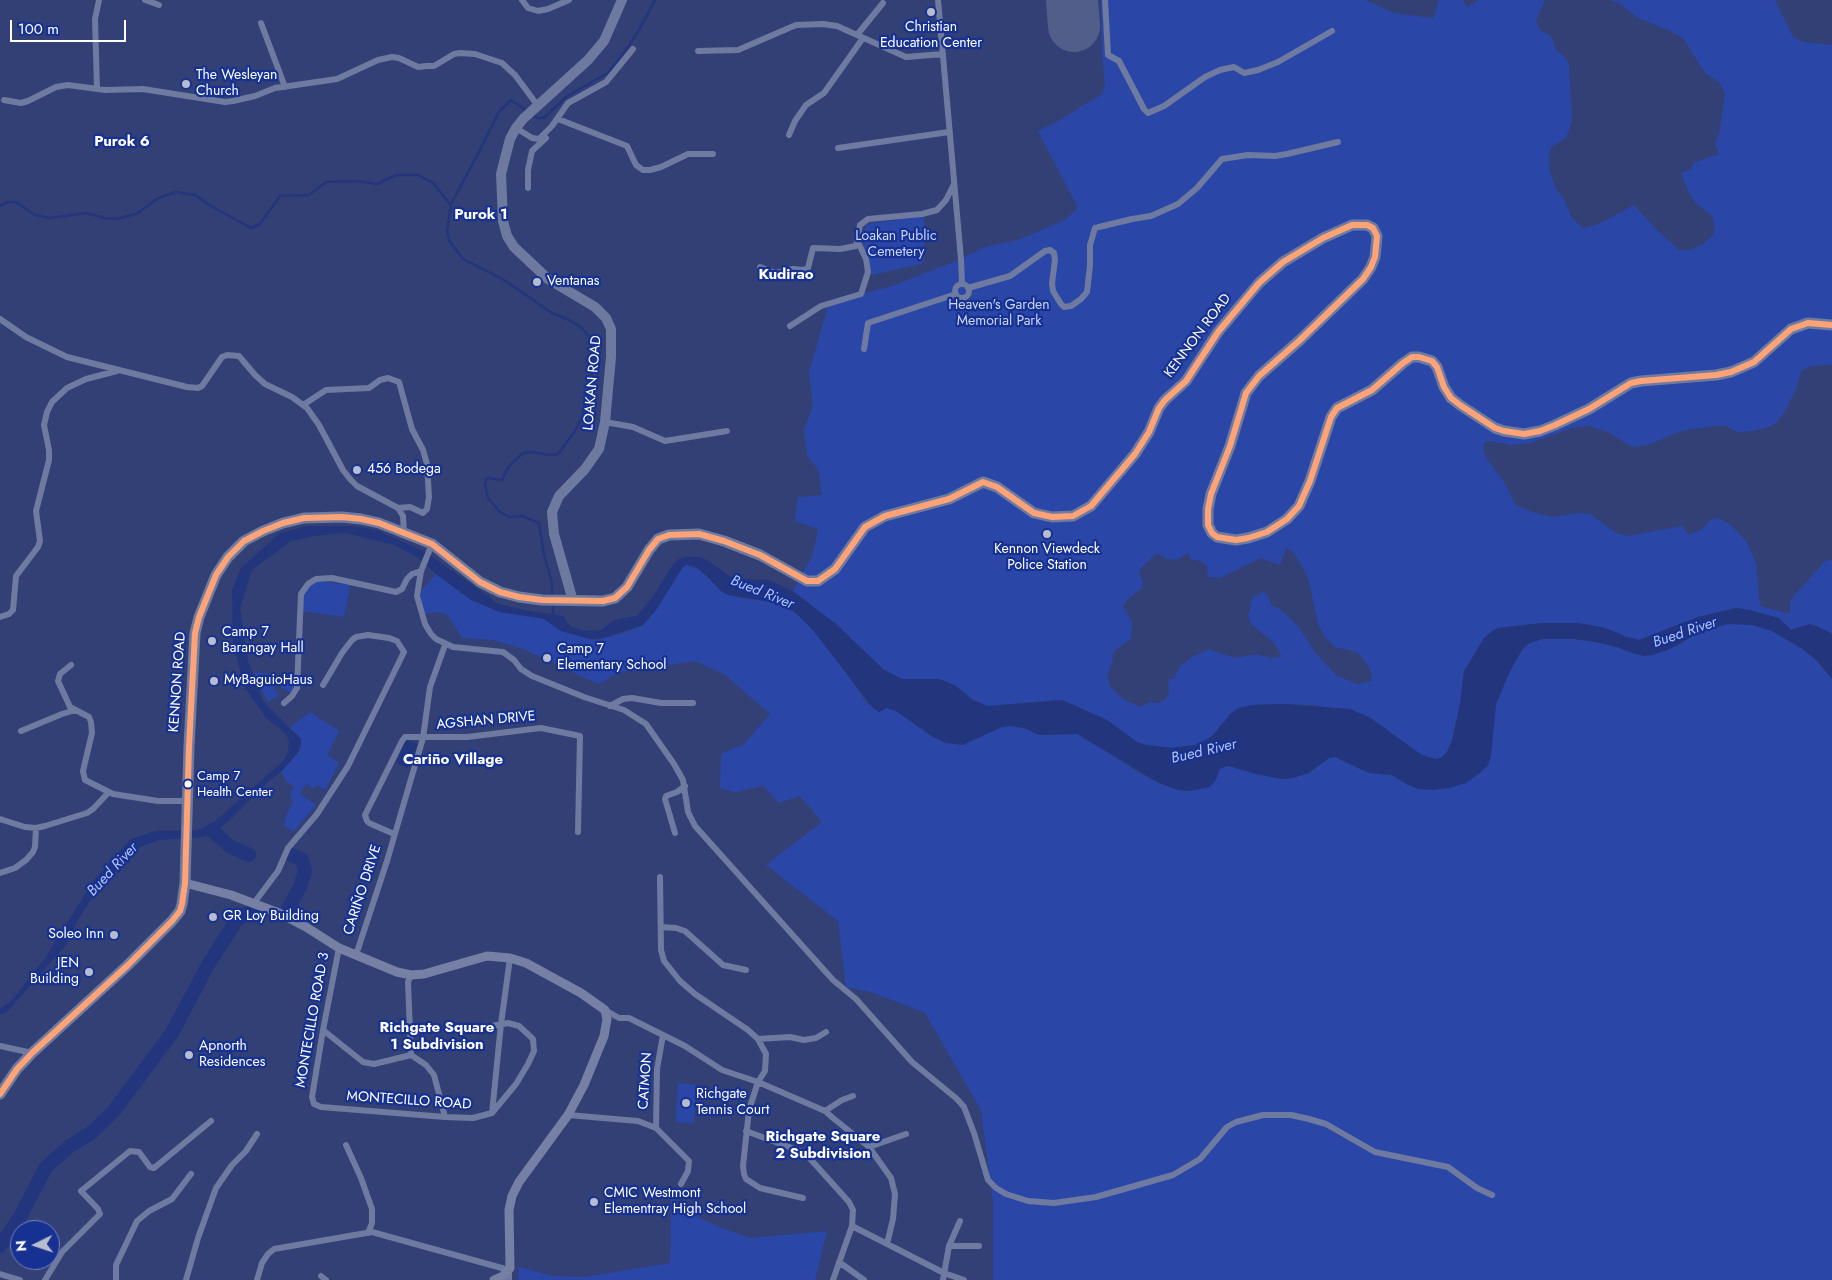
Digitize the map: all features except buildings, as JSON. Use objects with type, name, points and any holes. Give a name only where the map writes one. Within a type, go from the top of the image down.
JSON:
[{"type":"highway","name":"KENNON ROAD","points":[[0,1094],[17,1069],[32,1053],[128,965],[172,921],[182,904],[186,865],[189,746],[195,633],[199,617],[212,584],[228,557],[244,541],[283,523],[304,518],[342,516],[379,523],[431,547],[480,582],[500,592],[519,598],[603,601],[616,598],[627,587],[649,550],[658,539],[669,535],[699,534],[724,541],[760,555],[806,581],[818,581],[835,569],[865,527],[884,516],[948,499],[983,482],[997,487],[1027,510],[1041,516],[1064,518],[1081,513],[1090,506],[1136,454],[1149,432],[1159,408],[1186,381],[1218,332],[1259,283],[1283,262],[1322,238],[1352,224],[1367,225],[1373,228],[1377,236],[1375,257],[1371,267],[1363,279],[1300,340],[1259,376],[1246,394],[1232,439],[1211,494],[1208,509],[1208,525],[1217,537],[1236,540],[1248,538],[1267,532],[1286,519],[1299,506],[1310,481],[1331,417],[1337,408],[1372,390],[1412,357],[1432,361],[1437,367],[1444,387],[1451,398],[1495,428],[1518,434],[1532,433],[1555,425],[1589,409],[1631,383],[1642,380],[1716,375],[1731,372],[1754,362],[1791,329],[1808,324],[1832,325]]},
{"type":"main road","name":"LOAKAN ROAD","points":[[573,601],[554,534],[552,512],[559,496],[585,469],[596,454],[603,436],[612,342],[611,329],[606,318],[595,307],[548,279],[514,247],[507,236],[503,221],[501,174],[510,139],[516,128],[523,119],[588,60],[604,41],[622,0]]},
{"type":"main road","points":[[185,882],[254,903],[288,918],[339,948],[397,972],[411,975],[440,970],[487,956],[510,958],[526,963],[581,993],[605,1010],[607,1024],[601,1047],[584,1085],[568,1115],[519,1182],[512,1196],[509,1210],[509,1270],[494,1280]]},
{"type":"street","points":[[97,88],[95,19],[100,0]]},
{"type":"street","points":[[145,0],[159,5]]},
{"type":"street","points":[[522,0],[528,8],[538,11],[569,0]]},
{"type":"street","points":[[938,0],[962,284]]},
{"type":"street","points":[[1105,0],[1108,55],[1119,61],[1144,109],[1148,113],[1164,106],[1205,77],[1220,70],[1234,67],[1244,73],[1258,70],[1278,62],[1332,31]]},
{"type":"street","points":[[789,135],[795,121],[806,106],[824,93],[883,2]]},
{"type":"street","points":[[261,23],[285,86]]},
{"type":"street","points":[[698,50],[738,50],[796,25],[837,26],[906,58],[943,54]]},
{"type":"street","points":[[516,128],[532,138],[540,139],[558,119],[568,103],[606,82],[633,49]]},
{"type":"street","points":[[4,100],[21,103],[56,87],[68,85],[105,90],[155,90],[225,102],[255,96],[285,86],[337,79],[367,64],[392,57],[399,58],[418,67],[434,66],[454,54],[468,53],[502,63],[515,75],[537,107]]},
{"type":"street","points":[[558,119],[627,146],[636,165],[643,170],[662,167],[688,154],[713,154]]},
{"type":"street","points":[[528,188],[528,170],[532,151],[548,135],[552,126]]},
{"type":"street","points":[[838,148],[949,132]]},
{"type":"street","points":[[962,284],[968,288],[1010,276],[1045,251],[1050,250],[1054,253],[1055,260],[1052,283],[1053,291],[1064,307],[1071,306],[1087,292],[1090,245],[1095,228],[1132,218],[1151,216],[1178,204],[1197,188],[1222,159],[1248,155],[1275,156],[1293,154],[1310,147],[1338,142]]},
{"type":"street","points":[[790,326],[821,306],[861,294],[868,272],[866,259],[858,242],[860,225],[863,221],[922,214],[937,210],[946,200],[954,182]]},
{"type":"street","points":[[760,268],[775,273],[793,269],[804,270],[810,264],[813,248],[840,249],[856,246],[858,242]]},
{"type":"street","points":[[956,294],[956,287],[962,284]]},
{"type":"street","points":[[864,349],[868,322],[956,294],[959,297],[966,296],[969,292],[968,288]]},
{"type":"street","points":[[0,319],[26,338],[76,359],[187,387],[198,388],[206,382],[222,357],[236,355],[265,384],[304,405],[319,425],[343,470],[350,479],[357,486],[398,508],[403,516],[404,533]]},
{"type":"street","points":[[0,617],[9,614],[13,610],[16,576],[40,541],[36,511],[49,455],[44,425],[52,402],[74,383],[118,370]]},
{"type":"street","points":[[304,405],[326,390],[369,388],[384,379],[394,379],[399,382],[412,429],[423,450],[427,464],[429,497],[427,510],[424,513],[410,507],[398,508]]},
{"type":"street","points":[[605,422],[633,427],[665,441],[727,431]]},
{"type":"street","points":[[431,547],[422,568],[418,602],[430,634],[445,645],[503,652],[514,660],[521,669],[532,676],[624,710],[646,724],[674,764],[685,786],[691,819],[707,840],[833,980],[862,1006],[912,1062],[964,1107],[988,1180],[1006,1194],[1028,1201],[1054,1203],[1096,1197],[1172,1175],[1200,1159],[1227,1126],[1236,1122],[1263,1115],[1282,1115],[1326,1124],[1375,1152],[1448,1167],[1472,1185],[1492,1195]]},
{"type":"street","points":[[284,703],[297,688],[301,594],[308,584],[316,579],[332,578],[396,592],[402,589],[412,574],[422,568]]},
{"type":"street","points":[[254,903],[278,871],[288,848],[316,814],[348,766],[404,652],[397,642],[388,638],[368,635],[356,637],[342,653],[323,685]]},
{"type":"street","name":"CARIÑO DRIVE","points":[[356,955],[423,738],[430,687],[445,645]]},
{"type":"street","points":[[71,665],[60,674],[58,681],[68,704],[88,717],[93,727],[83,771],[85,780],[109,792],[133,798],[188,804]]},
{"type":"street","points":[[610,706],[624,699],[632,698],[661,703],[693,703]]},
{"type":"street","points":[[21,730],[75,710]]},
{"type":"street","name":"AGSHAN DRIVE","points":[[423,738],[468,737],[541,728],[580,736],[578,832]]},
{"type":"street","name":"CARIÑO DRIVE","points":[[394,834],[369,823],[365,816],[402,741],[405,737],[423,738]]},
{"type":"street","points":[[675,833],[665,798],[685,786]]},
{"type":"street","points":[[0,819],[16,825],[36,828],[87,813],[109,792]]},
{"type":"street","points":[[0,873],[15,868],[33,852],[36,828]]},
{"type":"street","points":[[660,876],[661,950],[664,961],[675,975],[695,994],[758,1038],[766,1054],[765,1071],[758,1082],[749,1110],[743,1166],[746,1179],[760,1188],[803,1198]]},
{"type":"street","points":[[661,927],[685,931],[723,966],[746,970]]},
{"type":"street","name":"MONTECILLO ROAD 3","points":[[312,1097],[339,948]]},
{"type":"street","points":[[492,1113],[510,958]]},
{"type":"street","points":[[411,975],[408,982],[412,1055]]},
{"type":"street","points":[[605,1010],[619,1018],[629,1018],[685,1046],[722,1070],[758,1082],[825,1111],[869,1148],[891,1178],[895,1194],[893,1219],[887,1244]]},
{"type":"street","points":[[459,1032],[508,1023],[519,1026],[532,1036],[534,1042],[532,1056],[516,1084],[492,1113]]},
{"type":"street","points":[[323,1030],[357,1059],[369,1064],[384,1063],[412,1055],[426,1064],[434,1075],[445,1117]]},
{"type":"street","points":[[758,1038],[790,1037],[804,1040],[816,1038],[826,1032]]},
{"type":"street","name":"CATMON","points":[[656,1128],[657,1069],[663,1035]]},
{"type":"street","points":[[0,1046],[32,1053]]},
{"type":"street","points":[[825,1111],[842,1100],[853,1096]]},
{"type":"street","name":"MONTECILLO ROAD","points":[[312,1097],[314,1104],[321,1107],[445,1117],[474,1118],[492,1113]]},
{"type":"street","points":[[568,1115],[638,1120],[656,1128],[689,1161],[688,1171],[681,1184]]},
{"type":"street","points":[[45,1280],[62,1252],[100,1214],[98,1209],[81,1191],[130,1151],[138,1152],[150,1167],[154,1168],[211,1121]]},
{"type":"street","points":[[746,1131],[795,1148],[808,1156],[849,1202],[853,1210],[852,1226],[833,1280]]},
{"type":"street","points":[[186,1280],[201,1228],[216,1188],[257,1134]]},
{"type":"street","points":[[869,1148],[906,1134]]},
{"type":"street","points":[[346,1145],[372,1209],[372,1223],[368,1233]]},
{"type":"street","points":[[116,1280],[116,1265],[137,1221],[149,1211],[169,1202],[192,1174]]},
{"type":"street","points":[[943,1277],[948,1246],[960,1221]]},
{"type":"street","points":[[852,1226],[943,1277],[964,1280]]},
{"type":"street","points":[[257,1280],[262,1263],[274,1249],[374,1232],[509,1270],[509,1280]]},
{"type":"street","points":[[948,1246],[979,1246]]},
{"type":"street","points":[[839,1262],[864,1280]]},
{"type":"street","points":[[0,1274],[20,1280]]},
{"type":"green space","name":"Heaven's Garden Memorial Park","points":[[1101,0],[1365,0],[1394,13],[1433,18],[1439,0],[1463,0],[1467,7],[1479,0],[1545,0],[1536,21],[1540,30],[1551,36],[1556,50],[1565,57],[1569,64],[1572,121],[1566,138],[1551,147],[1549,158],[1550,172],[1555,187],[1565,201],[1572,218],[1583,228],[1593,226],[1634,205],[1679,250],[1691,250],[1703,244],[1713,235],[1715,227],[1712,216],[1695,202],[1689,193],[1681,173],[1691,169],[1695,162],[1719,154],[1715,143],[1719,134],[1725,94],[1720,83],[1705,73],[1683,38],[1638,18],[1619,3],[1610,0],[1775,0],[1793,37],[1803,42],[1832,45],[1832,365],[1810,366],[1801,371],[1797,387],[1784,413],[1777,422],[1769,427],[1753,431],[1737,432],[1726,426],[1712,426],[1681,431],[1648,445],[1632,447],[1608,432],[1589,426],[1572,428],[1531,443],[1510,445],[1491,441],[1485,442],[1483,447],[1485,456],[1504,482],[1516,505],[1535,513],[1553,517],[1578,513],[1590,514],[1616,533],[1628,536],[1682,526],[1689,535],[1702,529],[1712,518],[1721,519],[1733,527],[1746,541],[1756,563],[1760,606],[1790,614],[1790,601],[1825,561],[1832,560],[1832,634],[1815,625],[1805,625],[1791,630],[1779,618],[1736,608],[1698,617],[1639,640],[1605,628],[1579,623],[1542,623],[1498,628],[1464,671],[1460,704],[1452,740],[1447,752],[1437,759],[1419,753],[1369,717],[1312,705],[1252,705],[1221,724],[1208,739],[1195,745],[1171,748],[1137,742],[1107,720],[1062,700],[988,706],[973,700],[945,681],[938,679],[902,679],[883,669],[836,624],[793,591],[813,554],[818,529],[795,521],[798,497],[822,495],[818,469],[807,456],[804,430],[813,406],[809,372],[829,303],[892,286],[961,259],[985,247],[1018,240],[1065,220],[1078,208],[1038,131],[1102,94],[1105,84],[1102,56]],"holes":[[[1286,548],[1294,553],[1308,577],[1318,624],[1325,637],[1335,647],[1357,652],[1370,668],[1372,681],[1357,684],[1336,675],[1315,652],[1299,627],[1280,609],[1272,606],[1267,594],[1263,592],[1255,596],[1250,602],[1251,607],[1248,614],[1251,624],[1273,642],[1282,657],[1270,658],[1251,655],[1236,658],[1210,649],[1192,657],[1181,665],[1173,679],[1168,679],[1169,693],[1165,700],[1158,703],[1150,702],[1140,707],[1123,699],[1110,686],[1107,676],[1113,661],[1112,656],[1115,650],[1131,639],[1132,622],[1123,606],[1129,598],[1143,587],[1142,579],[1139,575],[1140,569],[1157,553],[1167,559],[1177,560],[1188,553],[1190,559],[1200,561],[1207,566],[1208,577],[1220,578],[1261,558],[1280,565]]]},
{"type":"green space","name":"Loakan Public Cemetery","points":[[924,216],[924,259],[922,264],[872,275],[862,238],[867,224]]},
{"type":"green space","points":[[686,565],[700,570],[722,592],[742,598],[771,602],[788,608],[797,614],[812,629],[840,664],[867,703],[879,712],[887,708],[896,711],[933,737],[946,743],[977,738],[1002,727],[1011,726],[1024,728],[1039,735],[1077,734],[1118,758],[1139,773],[1178,790],[1215,781],[1220,769],[1224,767],[1229,766],[1282,779],[1309,773],[1329,758],[1335,757],[1343,759],[1360,769],[1392,775],[1408,785],[1492,743],[1496,704],[1509,673],[1522,650],[1528,644],[1542,639],[1574,639],[1606,644],[1625,650],[1677,646],[1699,632],[1727,624],[1740,623],[1772,631],[1804,650],[1817,661],[1832,679],[1832,1280],[993,1280],[993,1202],[981,1110],[925,1013],[874,993],[846,987],[838,921],[766,865],[822,822],[800,796],[779,803],[763,786],[734,792],[720,788],[721,754],[744,744],[770,714],[724,674],[695,661],[620,672],[598,684],[521,648],[493,640],[462,638],[448,615],[438,612],[425,614],[420,599],[421,591],[436,574],[471,600],[544,619],[561,631],[594,640],[624,633],[643,625],[656,610],[676,575]]},
{"type":"green space","points":[[319,581],[350,585],[344,617],[302,611],[303,594],[310,584]]},
{"type":"green space","points":[[254,672],[298,678],[292,694],[276,684],[274,689],[279,695],[268,702]]},
{"type":"green space","points":[[310,712],[339,731],[327,755],[339,763],[325,790],[317,785],[314,789],[306,784],[300,794],[316,805],[293,832],[284,825],[293,801],[290,795],[294,786],[287,782],[281,772],[291,761],[299,736],[289,728]]},
{"type":"green space","name":"Richgate Tennis Court","points":[[678,1083],[696,1085],[694,1123],[676,1122]]},
{"type":"green space","points":[[671,1196],[686,1211],[719,1227],[750,1238],[827,1231],[815,1280],[519,1280],[518,1267],[552,1276],[584,1277],[670,1263]]},
{"type":"water","name":"Bued River","points":[[308,526],[352,526],[376,530],[424,551],[491,598],[495,603],[524,610],[564,616],[567,623],[572,627],[586,631],[601,630],[614,620],[637,616],[652,598],[674,563],[686,557],[699,557],[707,560],[733,578],[769,580],[793,591],[836,624],[883,669],[902,679],[938,679],[945,681],[956,686],[973,700],[988,706],[1062,700],[1107,720],[1137,742],[1171,748],[1195,745],[1208,739],[1231,713],[1238,708],[1252,705],[1284,704],[1350,709],[1369,717],[1419,753],[1437,759],[1447,752],[1452,740],[1460,704],[1464,671],[1484,638],[1498,628],[1542,623],[1579,623],[1605,628],[1639,640],[1698,617],[1736,608],[1750,610],[1779,618],[1791,630],[1810,624],[1832,634],[1832,679],[1817,661],[1804,650],[1772,631],[1752,625],[1728,624],[1699,632],[1670,649],[1644,656],[1596,642],[1574,639],[1542,639],[1528,644],[1522,650],[1509,673],[1496,704],[1491,756],[1488,765],[1466,783],[1434,790],[1418,789],[1392,775],[1369,773],[1335,757],[1329,758],[1309,773],[1282,779],[1229,766],[1224,767],[1220,769],[1210,787],[1190,791],[1178,790],[1159,783],[1077,734],[1039,735],[1024,728],[1011,726],[1002,727],[963,745],[946,743],[933,737],[896,711],[887,708],[879,712],[873,708],[812,629],[797,614],[788,608],[771,602],[728,595],[722,592],[705,574],[694,566],[686,565],[683,567],[656,610],[643,625],[600,639],[589,639],[561,631],[544,619],[499,612],[471,600],[417,557],[394,545],[345,533],[315,536],[291,541],[252,570],[240,608],[248,661],[263,701],[301,739],[298,753],[281,772],[270,780],[228,822],[211,835],[160,840],[140,847],[98,888],[79,918],[66,945],[6,1013],[0,1014],[0,1009],[12,1000],[45,958],[94,880],[131,839],[155,831],[197,830],[212,824],[283,761],[288,752],[289,740],[285,733],[267,719],[245,688],[233,643],[232,590],[241,568],[280,533]]},
{"type":"water","points":[[405,739],[418,744],[408,768],[396,763]]},
{"type":"waterway","points":[[532,114],[537,118],[544,118],[566,97],[609,72],[628,47],[655,0]]},
{"type":"waterway","points":[[527,111],[511,100],[499,112],[451,204],[447,232],[450,242],[463,259],[504,280],[552,313],[582,328],[591,339],[594,358],[588,393],[582,417],[575,431],[558,454],[523,453],[509,466],[502,480],[487,478],[485,485],[488,498],[500,512],[509,517],[522,516],[539,523],[544,555],[552,583],[552,597]]},
{"type":"waterway","points":[[0,206],[7,202],[16,202],[35,215],[49,218],[87,213],[104,218],[118,219],[138,213],[158,198],[176,192],[195,195],[251,228],[260,224],[280,196],[309,195],[326,182],[356,181],[377,184],[396,175],[418,175],[433,183],[450,204]]},
{"type":"waterway","points":[[553,603],[553,616]]},
{"type":"waterway","points":[[212,830],[229,846],[249,855]]},
{"type":"waterway","points":[[287,911],[300,887],[305,871],[302,860],[292,855]]},
{"type":"waterway","points":[[0,1246],[20,1217],[46,1167],[70,1146],[91,1133],[113,1112],[172,1033],[208,965],[236,921],[244,915],[255,911]]},
{"type":"runway","points":[[1072,0],[1074,26]]},
{"type":"transit line","points":[[0,1094],[17,1069],[32,1053],[128,965],[180,911],[185,883],[195,633],[199,617],[216,575],[228,557],[244,541],[263,531],[283,523],[304,518],[342,517],[361,519],[379,523],[432,544],[480,582],[500,592],[542,600],[603,601],[615,598],[627,587],[649,550],[658,539],[669,535],[699,534],[724,541],[760,555],[807,581],[818,581],[835,569],[865,527],[885,516],[949,499],[983,482],[997,487],[1034,513],[1052,517],[1073,516],[1091,506],[1135,454],[1149,432],[1159,408],[1186,381],[1218,332],[1259,283],[1283,262],[1323,238],[1352,225],[1367,225],[1373,228],[1377,236],[1375,257],[1371,267],[1363,279],[1300,340],[1259,376],[1246,393],[1230,446],[1211,494],[1208,509],[1208,525],[1212,533],[1217,537],[1236,540],[1248,538],[1267,532],[1287,519],[1299,506],[1310,481],[1331,417],[1337,408],[1372,390],[1412,357],[1432,361],[1437,367],[1444,387],[1451,398],[1460,405],[1495,428],[1524,434],[1540,431],[1589,409],[1631,383],[1731,372],[1754,362],[1791,329],[1808,323],[1832,325]]},
{"type":"place","name":"Christian Education Center","points":[[931,12]]},
{"type":"place","name":"The Wesleyan Church","points":[[186,84]]},
{"type":"place","name":"Ventanas","points":[[537,282]]},
{"type":"place","name":"456 Bodega","points":[[357,470]]},
{"type":"place","name":"Kennon Viewdeck Police Station","points":[[1047,534]]},
{"type":"place","name":"Camp 7 Barangay Hall","points":[[212,641]]},
{"type":"place","name":"Camp 7 Elementary School","points":[[547,658]]},
{"type":"place","name":"MyBaguioHaus","points":[[214,681]]},
{"type":"place","name":"Camp 7 Health Center","points":[[188,784]]},
{"type":"place","name":"GR Loy Building","points":[[213,917]]},
{"type":"place","name":"Soleo Inn","points":[[114,935]]},
{"type":"place","name":"JEN Building","points":[[89,972]]},
{"type":"place","name":"Apnorth Residences","points":[[189,1055]]},
{"type":"place","name":"Richgate Tennis Court","points":[[686,1103]]},
{"type":"place","name":"CMIC Westmont Elementray High School","points":[[594,1202]]},
{"type":"district","name":"Purok 6","points":[[122,142]]},
{"type":"district","name":"Purok 1","points":[[481,215]]},
{"type":"district","name":"Kudirao","points":[[786,275]]},
{"type":"district","name":"Cariño Village","points":[[453,760]]},
{"type":"district","name":"Richgate Square 1 Subdivision","points":[[437,1036]]},
{"type":"district","name":"Richgate Square 2 Subdivision","points":[[823,1146]]}]
